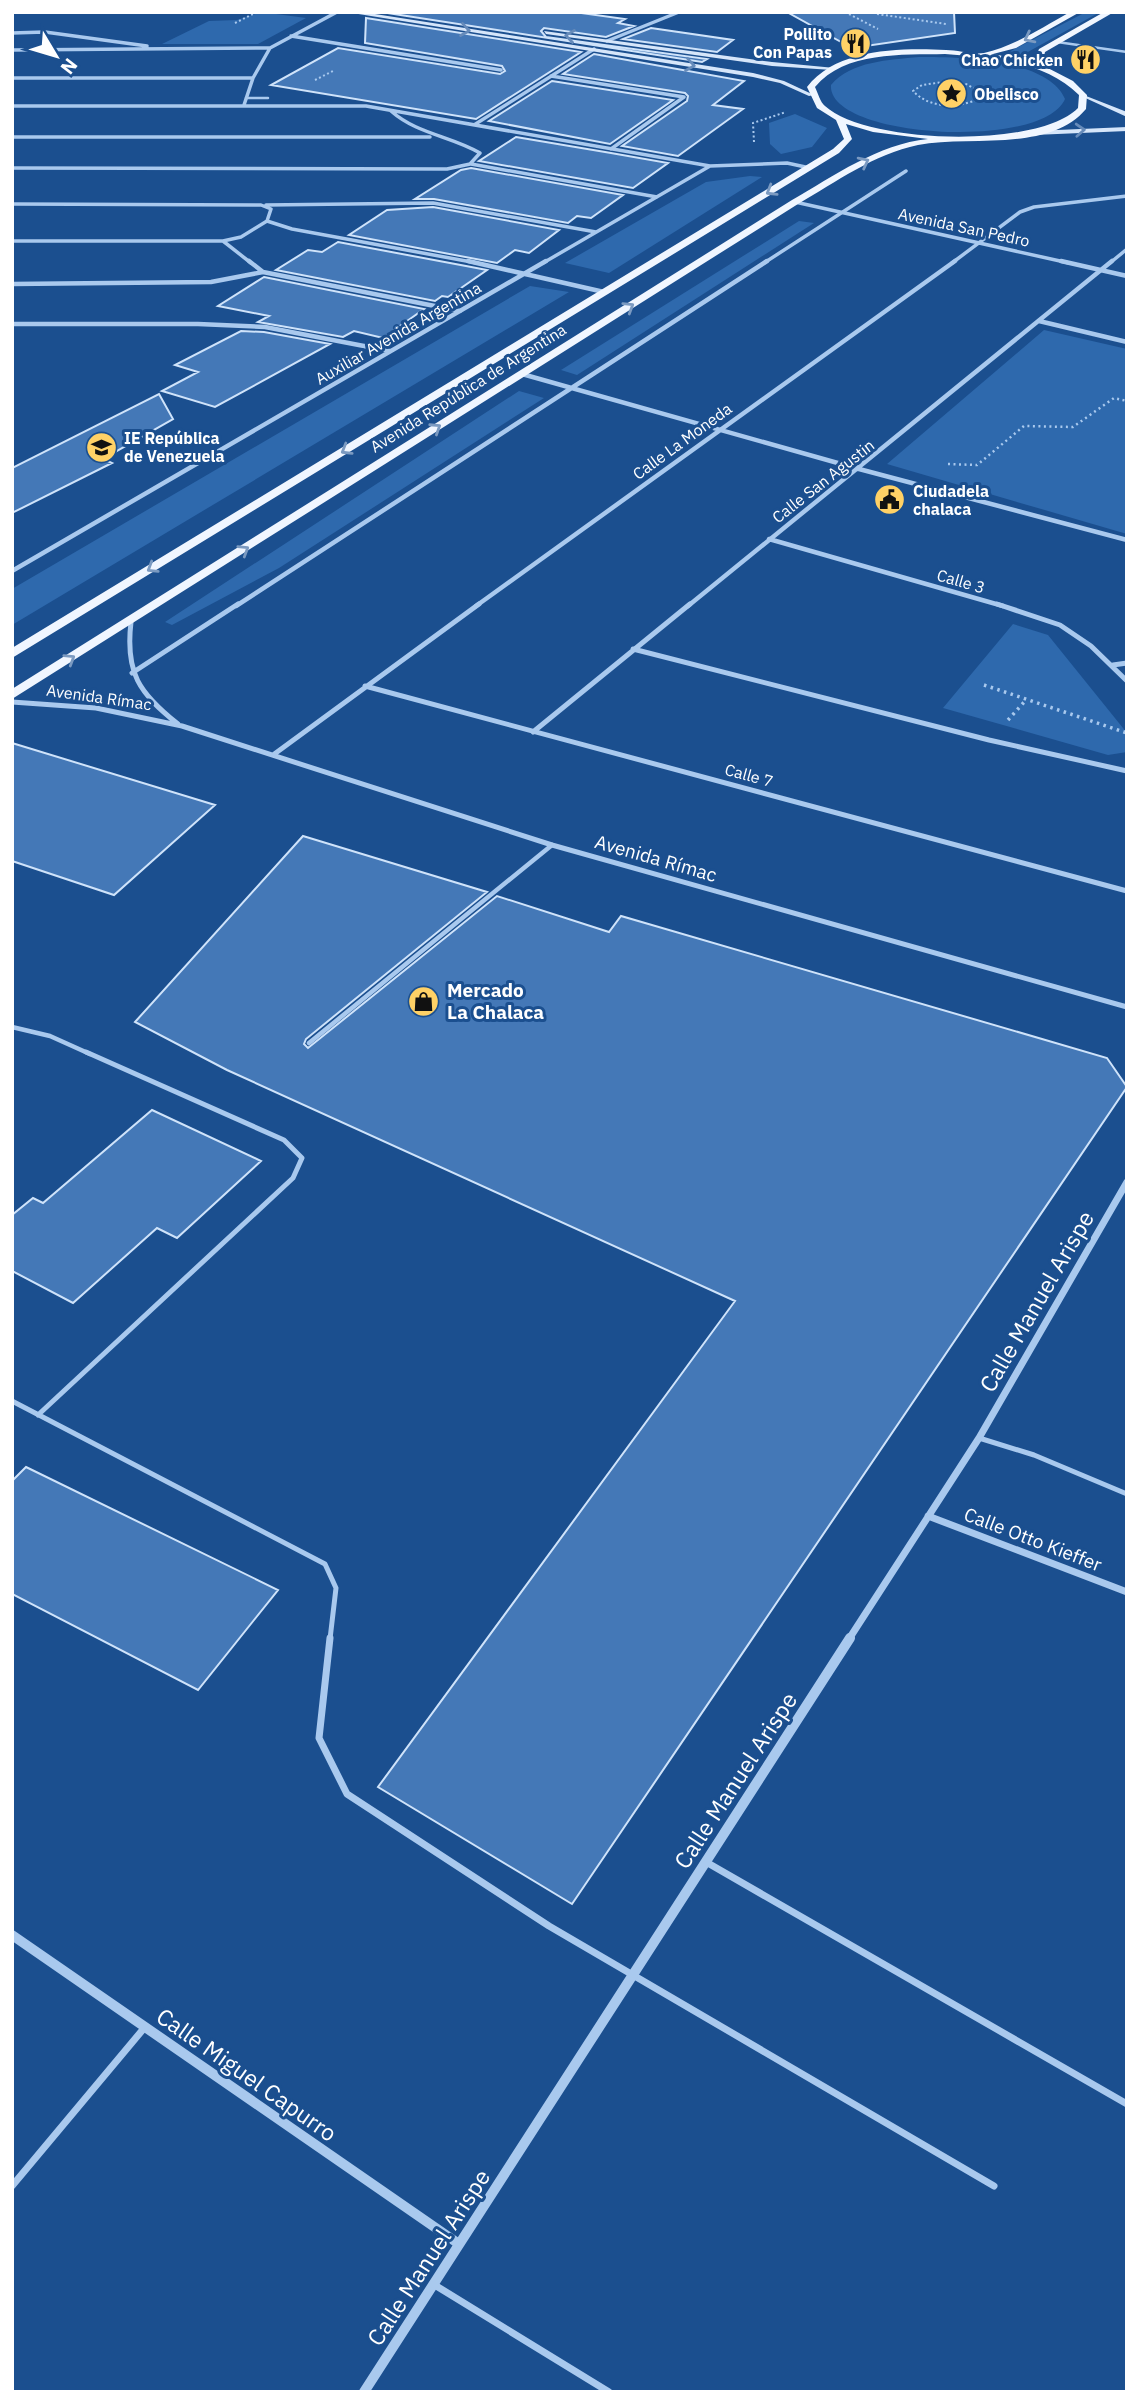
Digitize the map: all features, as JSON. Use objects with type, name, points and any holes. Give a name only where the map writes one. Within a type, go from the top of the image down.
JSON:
[{"type":"main road","points":[[349,12],[768,78],[811,95],[825,111],[839,118],[889,133],[983,139],[1034,133],[1127,129]]},
{"type":"main road","points":[[978,55],[1013,46],[1076,12]]},
{"type":"main road","points":[[1038,67],[1038,58],[1042,51],[1110,12]]},
{"type":"main road","points":[[542,32],[772,64],[832,68]]},
{"type":"main road","points":[[811,95],[814,80],[832,68],[854,60],[902,53],[978,55],[1038,67],[1060,75],[1075,85],[1083,95],[1127,115]]},
{"type":"main road","points":[[1034,133],[1076,116],[1082,109],[1083,95]]},
{"type":"main road","name":"Avenida República de Argentina","points":[[12,654],[810,168],[836,151],[848,139],[839,118]]},
{"type":"main road","name":"Avenida República de Argentina","points":[[12,695],[795,202],[867,160],[916,143],[954,139]]},
{"type":"street","points":[[12,50],[270,48],[337,12]]},
{"type":"street","points":[[607,41],[679,12]]},
{"type":"street","points":[[12,33],[45,32],[171,50]]},
{"type":"street","points":[[291,36],[501,70]]},
{"type":"street","points":[[244,105],[253,78],[270,48]]},
{"type":"street","points":[[474,125],[594,49]]},
{"type":"street","points":[[551,76],[684,97],[611,149]]},
{"type":"street","points":[[12,78],[253,78]]},
{"type":"street","points":[[12,106],[350,105],[710,166]]},
{"type":"street","points":[[390,110],[416,130],[471,147],[480,153],[471,164]]},
{"type":"street","points":[[12,137],[437,137]]},
{"type":"street","name":"Auxiliar Avenida Argentina","points":[[12,571],[710,166],[787,163],[810,168]]},
{"type":"street","points":[[12,169],[447,169],[471,164],[658,197]]},
{"type":"street","points":[[132,673],[906,171]]},
{"type":"street","name":"Calle La Moneda","points":[[273,755],[365,685],[1020,212],[1034,207],[1127,196]]},
{"type":"street","name":"Avenida San Pedro","points":[[795,202],[1127,276]]},
{"type":"street","points":[[12,204],[433,203],[596,232]]},
{"type":"street","points":[[12,242],[223,241],[248,234],[267,221],[271,209],[261,205]]},
{"type":"street","points":[[267,221],[292,229],[526,273],[604,292]]},
{"type":"street","points":[[223,241],[263,272]]},
{"type":"street","name":"Calle San Agustin","points":[[533,732],[1127,249]]},
{"type":"street","points":[[12,284],[211,282],[263,272],[460,311]]},
{"type":"street","points":[[1039,321],[1127,342]]},
{"type":"street","points":[[12,324],[265,327],[391,352]]},
{"type":"street","points":[[522,374],[859,469],[1127,540]]},
{"type":"street","name":"Calle 3","points":[[769,539],[1049,619],[1070,629],[1113,665],[1127,681]]},
{"type":"street","name":"Avenida Rímac","points":[[131,622],[126,647],[132,673],[151,701],[181,726]]},
{"type":"street","points":[[633,649],[989,740],[1127,771]]},
{"type":"street","points":[[1113,665],[1127,663]]},
{"type":"street","name":"Calle 7","points":[[365,685],[1127,891]]},
{"type":"street","name":"Avenida Rímac","points":[[12,702],[96,708],[181,726],[552,845],[1127,1007]]},
{"type":"street","name":"Calle Manuel Arispe","points":[[364,2392],[979,1438],[1127,1182]]},
{"type":"street","name":"Calle Otto Kieffer","points":[[928,1516],[1127,1592]]},
{"type":"street","name":"Calle Miguel Capurro","points":[[12,1935],[459,2244]]},
{"type":"lane","points":[[1056,42],[1127,52]]},
{"type":"lane","points":[[246,98],[268,98]]},
{"type":"lane","points":[[309,1043],[552,845]]},
{"type":"lane","points":[[12,1027],[50,1036],[284,1140],[302,1158],[293,1178],[38,1415]]},
{"type":"lane","points":[[12,1401],[325,1564],[336,1588],[319,1738],[347,1794],[550,1926],[994,2186]]},
{"type":"lane","points":[[979,1438],[1034,1455],[1127,1494]]},
{"type":"lane","points":[[706,1862],[1127,2104]]},
{"type":"lane","points":[[12,2186],[145,2027]]},
{"type":"lane","points":[[433,2284],[610,2392]]},
{"type":"path","points":[[943,82],[966,84],[984,94],[970,103],[938,103],[920,99],[913,91],[922,85],[943,82]]},
{"type":"path","points":[[787,163],[755,150],[753,123],[791,111]]},
{"type":"path","points":[[935,464],[976,465],[1024,426],[1073,427],[1114,398],[1127,401]]},
{"type":"path","points":[[984,685],[1127,733]]},
{"type":"shaded area","points":[[261,12],[306,18],[258,44],[162,44],[209,21],[237,20]]},
{"type":"shaded area","points":[[1086,12],[1100,12],[1017,58],[1005,54]]},
{"type":"shaded area","points":[[919,57],[977,59],[1021,68],[1040,75],[1055,85],[1065,99],[1048,116],[1019,126],[980,131],[938,131],[897,126],[863,117],[839,103],[831,85],[839,77],[860,66]]},
{"type":"shaded area","points":[[795,114],[827,128],[812,147],[781,154],[770,144],[769,123]]},
{"type":"shaded area","points":[[762,177],[609,273],[565,263],[706,182]]},
{"type":"shaded area","points":[[799,221],[814,223],[577,375],[561,370]]},
{"type":"shaded area","points":[[530,286],[569,292],[12,625],[12,589]]},
{"type":"shaded area","points":[[1044,330],[1127,349],[1127,534],[887,464]]},
{"type":"shaded area","points":[[519,391],[544,398],[279,568],[172,625],[165,622]]},
{"type":"shaded area","points":[[1013,624],[1048,635],[1127,733],[1127,752],[1108,755],[943,708]]},
{"type":"building","points":[[381,12],[574,12],[625,19],[618,23],[634,26],[606,37],[544,28],[541,31],[546,37],[707,59],[702,62]]},
{"type":"building","points":[[787,12],[954,12],[955,33],[852,48]]},
{"type":"building","points":[[366,18],[581,52],[476,119],[271,85],[338,48],[500,74],[505,71],[502,66],[365,43]]},
{"type":"building","points":[[651,28],[733,40],[717,52],[623,39]]},
{"type":"building","points":[[594,54],[744,81],[713,105],[743,109],[678,156],[622,146],[687,101],[688,96],[685,93],[563,74]]},
{"type":"building","points":[[552,81],[673,100],[610,144],[489,121]]},
{"type":"building","points":[[516,137],[668,163],[633,188],[479,161]]},
{"type":"building","points":[[471,168],[623,195],[591,218],[577,216],[568,223],[434,199],[415,199],[461,170]]},
{"type":"building","points":[[433,207],[559,230],[529,253],[515,250],[497,263],[349,235],[387,210]]},
{"type":"building","points":[[338,242],[487,270],[448,297],[442,296],[435,301],[276,270],[308,250],[322,252]]},
{"type":"building","points":[[264,277],[424,309],[383,338],[354,331],[343,337],[258,322],[269,316],[218,306]]},
{"type":"building","points":[[241,331],[264,332],[330,344],[215,407],[162,391],[198,372],[175,365]]},
{"type":"building","points":[[159,394],[173,419],[103,459],[112,463],[12,513],[12,468]]},
{"type":"building","points":[[12,743],[215,805],[114,895],[12,861]]},
{"type":"building","points":[[303,836],[487,892],[306,1039],[304,1044],[308,1048],[497,896],[609,932],[621,916],[1107,1058],[1127,1087],[572,1904],[378,1787],[735,1301],[227,1070],[135,1022]]},
{"type":"building","points":[[152,1110],[261,1161],[177,1238],[157,1228],[73,1303],[12,1271],[12,1215],[33,1198],[43,1203]]},
{"type":"building","points":[[26,1467],[278,1590],[198,1690],[12,1594],[12,1481]]},
{"type":"place","name":"Pollito Con Papas","points":[[855,43]]},
{"type":"place","name":"Chao Chicken","points":[[1086,60]]},
{"type":"place","name":"Obelisco","points":[[951,94]]},
{"type":"place","name":"IE República de Venezuela","points":[[101,447]]},
{"type":"place","name":"Ciudadela chalaca","points":[[890,500]]},
{"type":"place","name":"Mercado La Chalaca","points":[[424,1001]]}]
